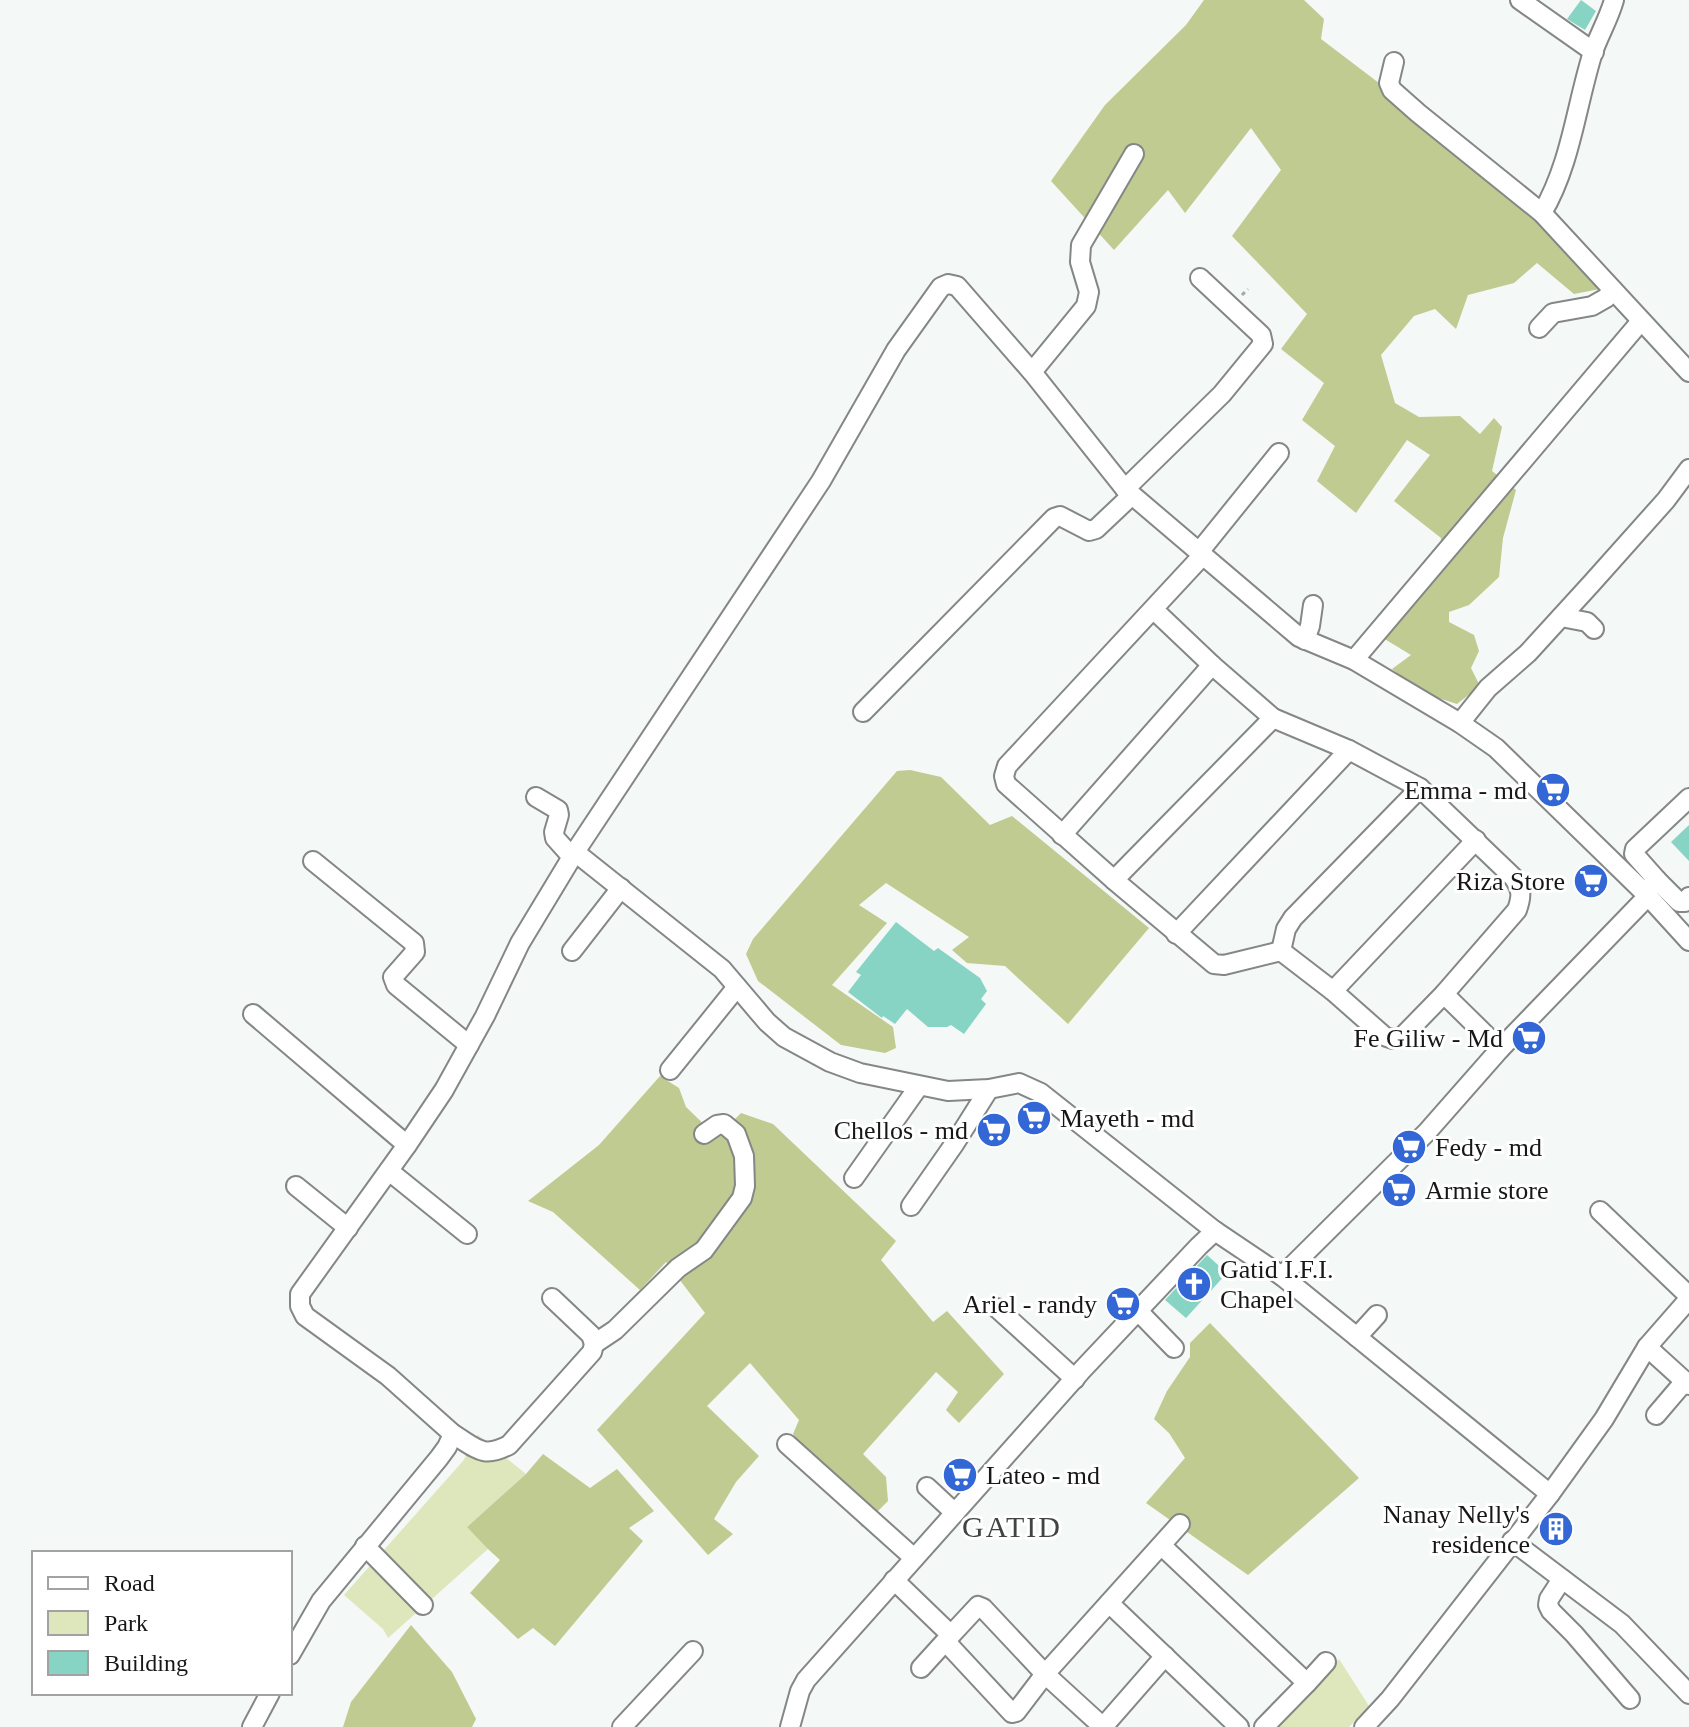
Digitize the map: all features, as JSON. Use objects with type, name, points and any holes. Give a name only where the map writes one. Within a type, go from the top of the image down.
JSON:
[{"type":"street","points":[[1520,0],[1594,52]]},
{"type":"street","points":[[1542,213],[1567,154],[1594,52],[1614,0]]},
{"type":"street","points":[[1394,62],[1389,83],[1392,90],[1542,213],[1689,372]]},
{"type":"street","points":[[1032,372],[1086,306],[1089,292],[1080,262],[1081,245],[1134,154]]},
{"type":"street","points":[[863,712],[1054,518],[1060,516],[1089,531],[1096,529],[1222,394],[1263,344],[1261,335],[1200,278]]},
{"type":"street","points":[[552,1298],[591,1335],[594,1344],[592,1352],[509,1445],[484,1453],[453,1434],[388,1376],[305,1316],[300,1306],[300,1294],[444,1090],[485,1016],[520,943],[574,855],[821,481],[896,350],[941,287],[948,284],[957,286],[1032,372],[1129,492],[1299,637],[1354,660],[1496,748],[1650,890],[1689,941]]},
{"type":"street","points":[[1539,328],[1553,313],[1592,306],[1613,290]]},
{"type":"street","points":[[1354,660],[1641,321]]},
{"type":"street","points":[[1279,453],[1201,554],[1007,766],[1004,776],[1006,784],[1062,835],[1214,964],[1224,965],[1281,951]]},
{"type":"street","points":[[1460,723],[1488,688],[1528,653],[1561,617],[1666,500],[1689,469]]},
{"type":"street","points":[[1305,640],[1313,605]]},
{"type":"street","points":[[1153,609],[1273,718],[1349,750],[1420,788],[1476,840],[1521,888],[1522,898],[1517,910],[1444,994],[1403,1036],[1393,1039],[1384,1036],[1281,951]]},
{"type":"street","points":[[1561,617],[1587,622],[1594,629]]},
{"type":"street","points":[[1062,835],[1212,665]]},
{"type":"street","points":[[1114,880],[1273,718]]},
{"type":"street","points":[[1176,934],[1349,750]]},
{"type":"street","points":[[1281,951],[1286,929],[1293,918],[1420,788]]},
{"type":"street","points":[[536,797],[558,810],[555,838],[709,958],[784,1037],[830,1062],[860,1073],[919,1086],[948,1091],[989,1089],[1019,1083],[1041,1093],[1215,1231],[1282,1276],[1550,1494]]},
{"type":"street","points":[[1689,798],[1635,849],[1634,854],[1650,890],[1679,902],[1685,902],[1689,897]]},
{"type":"street","points":[[1333,991],[1476,840]]},
{"type":"street","points":[[313,861],[414,943],[415,952],[393,977],[396,985],[469,1045]]},
{"type":"street","points":[[572,951],[621,888]]},
{"type":"street","points":[[1282,1276],[1427,1132],[1500,1049],[1650,890]]},
{"type":"street","points":[[670,1070],[737,987]]},
{"type":"street","points":[[1444,994],[1500,1049]]},
{"type":"street","points":[[253,1014],[407,1145]]},
{"type":"street","points":[[854,1178],[919,1086]]},
{"type":"street","points":[[911,1206],[989,1089]]},
{"type":"street","points":[[594,1344],[624,1322],[678,1268],[704,1250],[742,1198],[745,1186],[744,1156],[736,1134],[724,1124],[704,1134]]},
{"type":"street","points":[[389,1171],[467,1234]]},
{"type":"street","points":[[296,1186],[348,1228]]},
{"type":"street","points":[[1364,1727],[1390,1699],[1550,1494],[1604,1419],[1647,1347],[1689,1297],[1600,1211]]},
{"type":"street","points":[[797,1723],[800,1691],[806,1680],[1075,1379],[1215,1231]]},
{"type":"street","points":[[997,1308],[1075,1379]]},
{"type":"street","points":[[1138,1311],[1174,1348]]},
{"type":"street","points":[[1357,1337],[1377,1315]]},
{"type":"street","points":[[1647,1347],[1687,1383],[1656,1415]]},
{"type":"street","points":[[292,1652],[321,1601],[439,1458],[453,1434]]},
{"type":"street","points":[[787,1444],[914,1558]]},
{"type":"street","points":[[927,1487],[955,1513]]},
{"type":"street","points":[[999,1727],[1016,1712],[1045,1674],[1180,1524]]},
{"type":"street","points":[[1512,1541],[1622,1624],[1689,1694]]},
{"type":"street","points":[[365,1546],[423,1605]]},
{"type":"street","points":[[1162,1546],[1307,1683]]},
{"type":"street","points":[[1562,1579],[1549,1599],[1551,1611],[1630,1699]]},
{"type":"street","points":[[894,1580],[1012,1713]]},
{"type":"street","points":[[1109,1603],[1239,1727]]},
{"type":"street","points":[[921,1668],[978,1606],[1103,1727],[1165,1656]]},
{"type":"street","points":[[622,1727],[693,1651]]},
{"type":"street","points":[[1264,1727],[1326,1662]]},
{"type":"street","points":[[252,1727],[269,1695]]},
{"type":"green space","points":[[1204,0],[1304,0],[1324,19],[1321,39],[1525,194],[1600,289],[1574,294],[1537,263],[1514,283],[1468,295],[1456,329],[1435,309],[1414,316],[1381,355],[1395,403],[1419,417],[1460,416],[1480,434],[1494,418],[1502,427],[1492,471],[1516,490],[1503,538],[1499,577],[1469,605],[1449,612],[1449,622],[1474,635],[1479,651],[1471,668],[1480,686],[1457,704],[1423,693],[1392,669],[1411,655],[1383,638],[1439,567],[1441,538],[1394,501],[1430,455],[1407,440],[1356,513],[1317,481],[1335,446],[1302,420],[1324,383],[1281,349],[1307,314],[1232,236],[1281,170],[1251,128],[1185,213],[1168,190],[1114,250],[1051,181],[1105,105],[1186,25]]},
{"type":"green space","points":[[910,770],[941,777],[990,825],[1012,816],[1149,928],[1068,1024],[1005,966],[967,963],[952,950],[969,937],[886,883],[859,905],[887,923],[832,985],[893,1027],[896,1048],[885,1053],[841,1045],[758,981],[746,954],[753,939],[897,771]]},
{"type":"green space","points":[[660,1076],[679,1088],[686,1107],[717,1137],[741,1113],[773,1124],[896,1241],[881,1260],[933,1322],[947,1311],[1004,1374],[959,1423],[946,1410],[958,1392],[936,1372],[863,1454],[886,1477],[888,1501],[862,1527],[793,1434],[799,1420],[750,1363],[707,1406],[759,1456],[736,1482],[714,1519],[733,1534],[708,1555],[597,1430],[705,1313],[666,1262],[640,1290],[553,1212],[528,1201],[599,1145]]},
{"type":"green space","points":[[1210,1323],[1359,1478],[1248,1575],[1146,1503],[1185,1458],[1169,1433],[1154,1419],[1167,1391],[1190,1357],[1190,1343]]},
{"type":"green space","points":[[478,1435],[526,1474],[468,1526],[488,1549],[388,1638],[383,1629],[344,1595],[463,1461]]},
{"type":"green space","points":[[543,1454],[590,1488],[617,1469],[654,1511],[629,1528],[643,1541],[555,1646],[533,1628],[518,1639],[470,1593],[500,1560],[467,1527],[526,1474]]},
{"type":"green space","points":[[411,1625],[452,1672],[476,1719],[472,1727],[343,1727],[351,1702]]},
{"type":"green space","points":[[1339,1659],[1369,1706],[1349,1727],[1274,1727]]},
{"type":"building","points":[[1581,0],[1596,11],[1585,30],[1567,19]]},
{"type":"building","points":[[1689,825],[1689,861],[1671,842]]},
{"type":"building","points":[[896,922],[934,951],[938,948],[980,978],[987,991],[981,999],[986,1004],[964,1034],[951,1025],[928,1027],[907,1009],[895,1024],[848,992],[861,975],[856,972]]},
{"type":"building","name":"Gatid I.F.I. Chapel","points":[[1207,1255],[1227,1273],[1186,1318],[1165,1300]]},
{"type":"building","name":"Nanay Nelly's residence","points":[[1552,1511],[1572,1532],[1560,1544],[1541,1525]]},
{"type":"place","name":"Emma - md","points":[[1553,790]]},
{"type":"place","name":"Riza Store","points":[[1591,881]]},
{"type":"place","name":"Fe Giliw - Md","points":[[1529,1038]]},
{"type":"place","name":"Mayeth - md","points":[[1034,1118]]},
{"type":"place","name":"Chellos - md","points":[[994,1130]]},
{"type":"place","name":"Fedy - md","points":[[1409,1147]]},
{"type":"place","name":"Armie store","points":[[1399,1190]]},
{"type":"place","name":"Gatid I.F.I. Chapel","points":[[1194,1284]]},
{"type":"place","name":"Ariel - randy","points":[[1123,1304]]},
{"type":"place","name":"Lateo - md","points":[[960,1475]]},
{"type":"place","name":"Nanay Nelly's residence","points":[[1556,1529]]},
{"type":"district","name":"GATID","points":[[1012,1526]]}]
